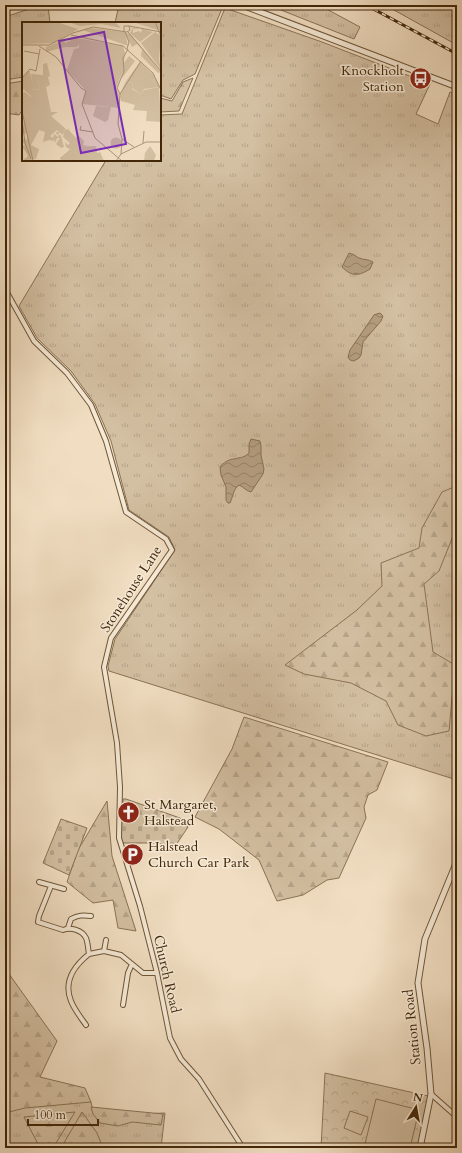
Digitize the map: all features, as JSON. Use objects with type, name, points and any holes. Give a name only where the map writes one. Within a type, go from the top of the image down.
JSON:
[{"type":"street","points":[[242,5],[457,88]]},
{"type":"street","name":"Stonehouse Lane","points":[[5,289],[34,341],[67,373],[90,405],[106,441],[126,512],[166,539],[172,550],[111,638],[104,667],[117,744],[120,787]]},
{"type":"street","name":"Church Road","points":[[120,787],[119,838],[140,906],[157,973],[170,1038],[181,1059],[199,1080],[243,1148]]},
{"type":"street","name":"Station Road","points":[[420,1148],[431,1094],[427,1048],[418,984],[425,939],[457,861]]},
{"type":"street","points":[[39,882],[64,889]]},
{"type":"street","points":[[51,886],[38,922],[63,930],[68,928],[74,929],[81,933],[86,938],[89,954]]},
{"type":"street","points":[[68,928],[71,919],[80,915],[91,916]]},
{"type":"street","points":[[104,951],[106,940]]},
{"type":"street","points":[[86,1025],[71,1002],[68,988],[71,973],[89,954],[104,951],[121,955],[143,974],[157,973]]},
{"type":"street","points":[[123,1005],[128,973],[132,964]]},
{"type":"street","points":[[431,1094],[457,1118]]},
{"type":"green space","points":[[119,5],[223,6],[195,74],[183,80],[171,99],[161,95],[161,22],[115,22]]},
{"type":"green space","points":[[275,5],[319,5],[360,27],[354,39],[281,10]]},
{"type":"green space","points":[[385,5],[457,5],[457,45]]},
{"type":"green space","points":[[38,6],[48,6],[50,22],[22,22],[22,77],[5,80],[5,17]]},
{"type":"green space","points":[[225,8],[322,42],[430,84],[416,114],[438,124],[450,92],[457,95],[457,780],[109,671],[108,666],[115,639],[175,550],[169,537],[129,510],[111,441],[95,404],[71,371],[37,338],[19,306],[105,161],[161,161],[161,115],[182,114]]},
{"type":"green space","points":[[193,78],[179,111],[161,112],[161,98],[172,101],[183,82]]},
{"type":"green space","points":[[22,81],[22,110],[19,115],[5,113],[5,84]]},
{"type":"green space","points":[[457,473],[457,526],[439,571],[424,584],[433,652],[455,665],[449,731],[426,736],[398,725],[386,701],[351,683],[304,674],[285,665],[357,610],[382,586],[381,563],[419,548],[422,528],[442,492],[454,487]]},
{"type":"green space","points":[[244,717],[388,762],[377,790],[368,795],[364,807],[366,818],[339,878],[327,880],[303,895],[277,901],[259,860],[219,829],[195,817],[232,749]]},
{"type":"green space","points":[[123,799],[180,818],[188,827],[174,848],[158,843],[122,843]]},
{"type":"green space","points":[[107,801],[112,856],[136,931],[118,928],[113,900],[93,903],[67,882],[78,850]]},
{"type":"green space","points":[[61,819],[87,828],[69,875],[43,863]]},
{"type":"green space","points":[[9,974],[57,1041],[40,1077],[85,1088],[91,1102],[25,1108],[5,1113],[5,977]]},
{"type":"green space","points":[[325,1073],[428,1096],[419,1148],[321,1148]]},
{"type":"green space","points":[[86,1098],[91,1102],[93,1111],[115,1115],[165,1113],[161,1148],[5,1148],[5,1109]]},
{"type":"green space","points":[[376,1099],[419,1110],[410,1148],[364,1148]]},
{"type":"green space","points":[[91,1107],[163,1114],[161,1125],[132,1122],[118,1126],[100,1123],[93,1114]]},
{"type":"green space","points":[[350,1111],[368,1117],[361,1135],[344,1128]]},
{"type":"green space","points":[[75,1112],[53,1148],[40,1148],[24,1117]]},
{"type":"green space","points":[[82,1112],[97,1133],[103,1148],[61,1148]]},
{"type":"water","points":[[349,253],[373,262],[370,269],[359,274],[349,273],[342,267]]},
{"type":"water","points":[[380,313],[383,316],[381,321],[363,342],[361,355],[354,361],[350,360],[348,357],[350,350],[374,315]]},
{"type":"water","points":[[251,439],[260,441],[264,469],[263,474],[251,492],[239,485],[234,491],[230,503],[228,503],[226,500],[226,487],[221,475],[220,467],[228,460],[244,457],[249,453],[249,444]]},
{"type":"railway","points":[[366,5],[457,54]]},
{"type":"place","name":"Knockholt Station","points":[[420,78]]},
{"type":"place","name":"St Margaret, Halstead","points":[[129,812]]},
{"type":"place","name":"Halstead Church Car Park","points":[[132,854]]}]
